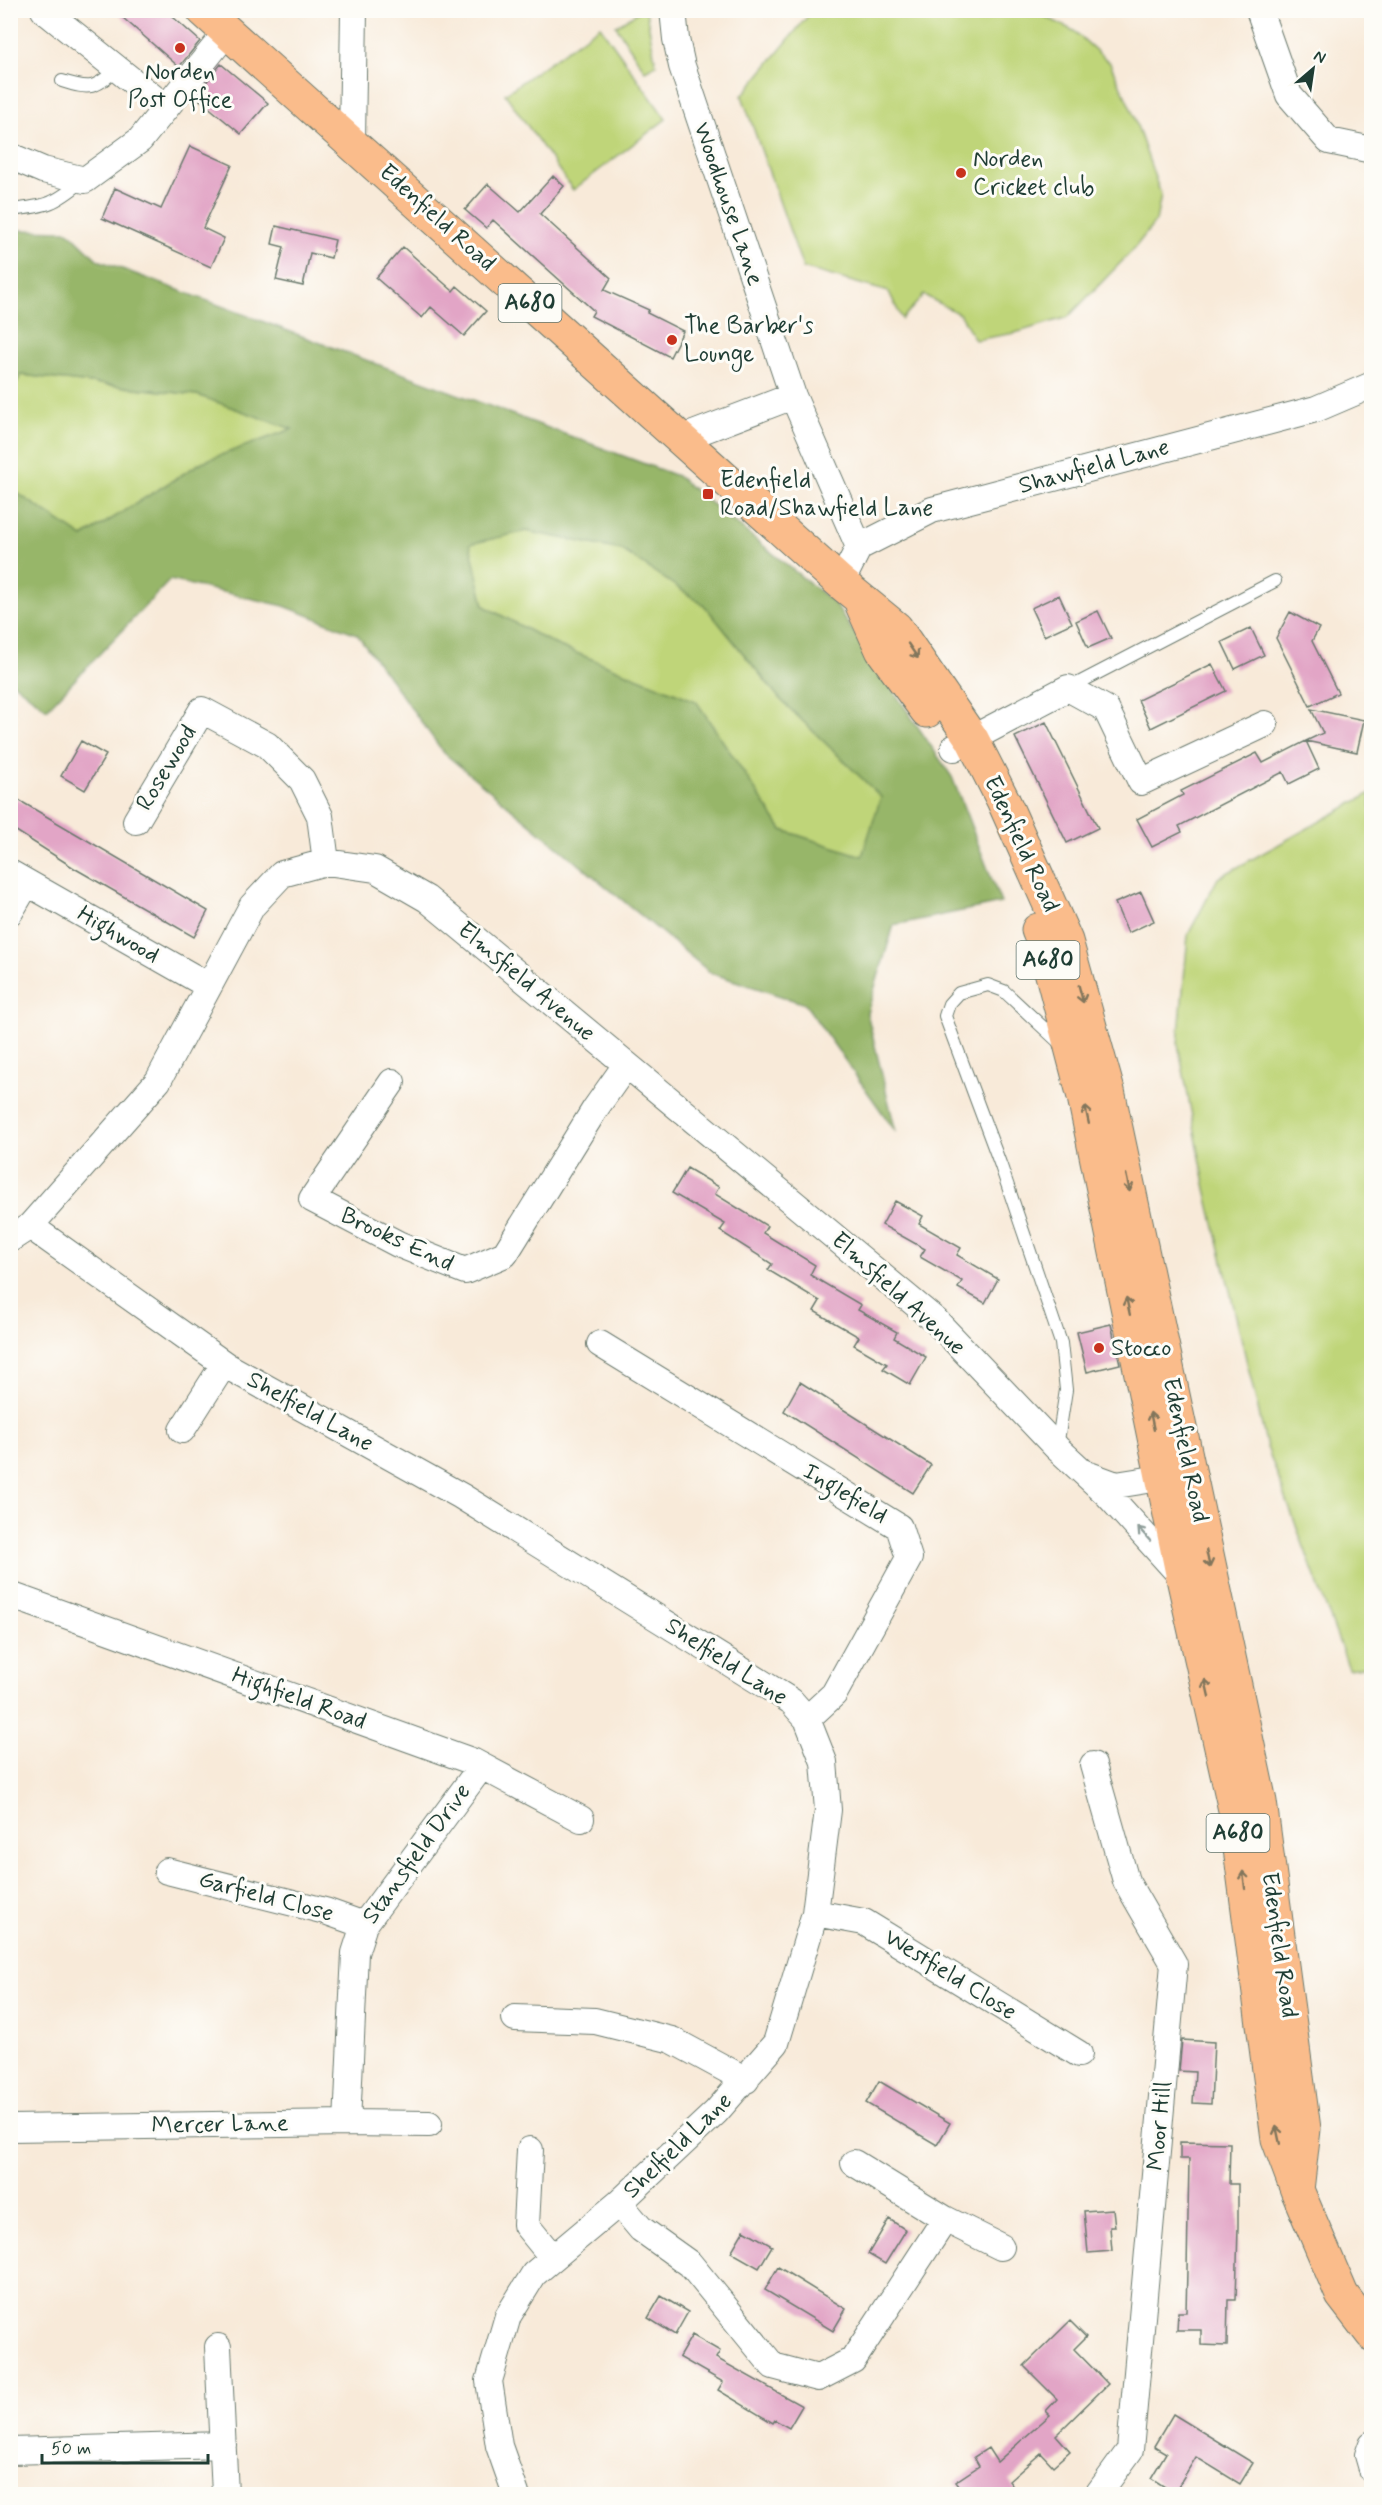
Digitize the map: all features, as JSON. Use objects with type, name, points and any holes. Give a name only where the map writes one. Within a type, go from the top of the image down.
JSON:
[{"type":"main road","name":"Edenfield Road","points":[[203,10],[352,141],[849,589],[882,650],[963,744],[1003,800],[1066,941],[1108,1091],[1176,1475],[1183,1578],[1262,1921],[1304,2129],[1297,2190],[1342,2295],[1371,2334]]},
{"type":"main road","name":"Edenfield Road","points":[[963,744],[985,805],[1044,944],[1084,1098],[1176,1475],[1260,1802],[1262,1921]]},
{"type":"street","points":[[44,10],[166,108]]},
{"type":"street","points":[[352,141],[354,10]]},
{"type":"street","name":"Woodhouse Lane","points":[[673,10],[676,39],[689,88],[793,396],[859,547]]},
{"type":"street","points":[[1259,10],[1289,95],[1329,141],[1371,150]]},
{"type":"street","points":[[10,156],[43,170],[85,180],[140,140],[227,32]]},
{"type":"street","name":"Shawfield Lane","points":[[859,547],[932,510],[1316,409],[1371,386]]},
{"type":"street","points":[[683,438],[793,396]]},
{"type":"street","points":[[849,589],[859,547]]},
{"type":"street","points":[[963,744],[1068,688],[1106,709],[1141,782],[1265,724]]},
{"type":"street","name":"Rosewood","points":[[136,821],[202,710],[267,744],[302,780],[320,816],[326,862]]},
{"type":"street","name":"Elmsfield Avenue","points":[[20,1232],[158,1081],[252,906],[282,874],[326,862],[375,869],[427,899],[936,1321],[1057,1448],[1108,1495],[1183,1578]]},
{"type":"street","name":"Highwood","points":[[10,912],[19,878],[209,986]]},
{"type":"street","name":"Brooks End","points":[[392,1082],[312,1198],[398,1244],[465,1271],[505,1254],[595,1110],[626,1065]]},
{"type":"street","name":"Shelfield Lane","points":[[20,1232],[224,1364],[461,1496],[791,1701],[807,1719],[824,1762],[828,1810],[815,1913],[776,2043],[716,2112],[619,2203],[534,2274],[508,2316],[489,2381],[498,2446],[516,2494]]},
{"type":"street","name":"Inglefield","points":[[600,1344],[899,1527],[909,1558],[834,1694],[807,1719]]},
{"type":"street","points":[[182,1430],[224,1364]]},
{"type":"street","name":"Elmsfield Avenue","points":[[1083,1473],[1116,1485],[1176,1475]]},
{"type":"street","name":"Highfield Road","points":[[10,1594],[481,1767],[581,1819]]},
{"type":"street","name":"Moor Hill","points":[[1093,1765],[1126,1881],[1174,1964],[1130,2450],[1098,2494]]},
{"type":"street","name":"Stansfield Drive","points":[[347,2123],[355,1953],[364,1925],[481,1767]]},
{"type":"street","name":"Garfield Close","points":[[167,1871],[325,1911],[364,1925]]},
{"type":"street","name":"Westfield Close","points":[[815,1913],[864,1922],[1079,2054]]},
{"type":"street","points":[[515,2018],[596,2021],[672,2040],[746,2080]]},
{"type":"street","name":"Mercer Lane","points":[[10,2128],[429,2124]]},
{"type":"street","points":[[530,2150],[526,2225],[553,2258]]},
{"type":"street","points":[[854,2163],[945,2219],[1001,2247]]},
{"type":"street","points":[[619,2203],[641,2229],[690,2264],[773,2366],[818,2378],[853,2360],[945,2219]]},
{"type":"street","points":[[218,2347],[225,2494]]},
{"type":"street","points":[[1371,2444],[1368,2455],[1371,2469]]},
{"type":"street","points":[[10,2451],[223,2445]]},
{"type":"lane","points":[[62,81],[92,88],[117,69]]},
{"type":"lane","points":[[10,210],[43,207],[61,198],[85,180]]},
{"type":"lane","points":[[1068,688],[1275,581]]},
{"type":"lane","points":[[1057,1448],[1066,1390],[1061,1344],[1000,1166],[945,1016],[949,1004],[959,993],[987,985],[1004,991],[1072,1054]]},
{"type":"green space","points":[[639,11],[646,11],[656,65],[645,71],[616,26]]},
{"type":"green space","name":"Norden Cricket club","points":[[812,11],[1034,11],[1074,31],[1110,63],[1132,111],[1161,195],[1156,221],[1133,250],[1068,317],[1015,333],[975,340],[961,315],[924,295],[902,319],[889,292],[803,268],[742,96]]},
{"type":"green space","points":[[600,26],[666,119],[573,190],[505,94]]},
{"type":"green space","points":[[11,230],[68,231],[98,260],[677,476],[834,603],[952,777],[1001,903],[894,925],[867,1013],[896,1132],[805,1004],[711,973],[444,753],[357,634],[284,606],[170,580],[47,709],[11,681],[11,489],[83,537],[202,462],[292,429],[197,395],[21,375],[11,392]],"holes":[[[526,531],[622,550],[705,606],[780,699],[881,797],[862,856],[782,830],[696,701],[554,644],[484,606],[470,544]]]},
{"type":"green space","points":[[21,375],[197,395],[293,429],[202,462],[83,537],[11,489],[10,392]]},
{"type":"green space","points":[[526,531],[622,550],[705,606],[780,699],[882,797],[862,857],[782,830],[696,701],[554,644],[484,606],[469,544]]},
{"type":"green space","points":[[1371,793],[1372,1666],[1349,1669],[1267,1447],[1207,1194],[1178,1044],[1188,935],[1218,878]]},
{"type":"building","points":[[114,10],[165,10],[200,41],[179,67]]},
{"type":"building","points":[[221,64],[268,103],[241,134],[195,96]]},
{"type":"building","points":[[190,146],[232,165],[203,228],[224,238],[211,267],[102,218],[115,188],[161,209]]},
{"type":"building","points":[[553,176],[564,186],[540,214],[611,278],[604,290],[649,310],[647,313],[683,331],[670,357],[591,316],[594,311],[493,220],[486,228],[465,210],[488,184],[520,212]]},
{"type":"building","points":[[276,226],[335,240],[331,258],[310,253],[303,286],[276,280],[284,247],[272,244]]},
{"type":"building","points":[[403,247],[453,291],[457,286],[486,311],[464,336],[431,307],[422,318],[376,278]]},
{"type":"building","points":[[1059,595],[1072,623],[1044,636],[1031,608]]},
{"type":"building","points":[[1098,611],[1111,638],[1088,648],[1076,621]]},
{"type":"building","points":[[1290,612],[1319,628],[1312,641],[1338,693],[1310,706],[1276,638]]},
{"type":"building","points":[[1251,628],[1264,655],[1235,669],[1222,642]]},
{"type":"building","points":[[1212,664],[1226,691],[1151,728],[1138,700]]},
{"type":"building","points":[[1311,709],[1364,720],[1357,752],[1306,741],[1323,733]]},
{"type":"building","points":[[1046,722],[1098,828],[1067,843],[1015,737]]},
{"type":"building","points":[[81,741],[106,755],[85,790],[61,776]]},
{"type":"building","points":[[1306,741],[1319,769],[1289,784],[1283,772],[1179,826],[1182,832],[1152,847],[1137,819],[1183,795],[1181,791],[1257,753],[1263,763]]},
{"type":"building","points":[[10,795],[208,911],[194,937],[74,868],[10,827]]},
{"type":"building","points":[[1141,892],[1154,921],[1128,933],[1115,903]]},
{"type":"building","points":[[687,1168],[719,1187],[715,1194],[767,1226],[763,1233],[815,1265],[810,1275],[861,1305],[858,1310],[897,1332],[894,1338],[926,1357],[910,1385],[883,1369],[887,1364],[854,1345],[859,1337],[814,1311],[820,1301],[768,1270],[772,1264],[720,1231],[725,1224],[672,1193]]},
{"type":"building","points":[[895,1201],[923,1216],[919,1224],[961,1248],[957,1255],[998,1279],[985,1303],[958,1288],[962,1281],[920,1257],[925,1249],[882,1225]]},
{"type":"building","name":"Stocco","points":[[1111,1324],[1120,1364],[1087,1372],[1077,1332]]},
{"type":"building","points":[[800,1382],[931,1465],[913,1493],[784,1411]]},
{"type":"building","points":[[1182,2040],[1214,2042],[1211,2104],[1193,2103],[1195,2072],[1179,2071]]},
{"type":"building","points":[[879,2081],[950,2123],[937,2145],[866,2103]]},
{"type":"building","points":[[1180,2142],[1230,2143],[1229,2184],[1238,2184],[1238,2227],[1236,2300],[1228,2300],[1227,2346],[1201,2345],[1201,2330],[1177,2330],[1178,2312],[1186,2312],[1189,2159],[1180,2159]]},
{"type":"building","points":[[1113,2209],[1115,2227],[1110,2227],[1112,2251],[1088,2253],[1084,2211]]},
{"type":"building","points":[[889,2219],[906,2230],[885,2264],[868,2254]]},
{"type":"building","points":[[744,2230],[772,2246],[759,2268],[731,2252]]},
{"type":"building","points":[[778,2267],[846,2309],[833,2331],[765,2290]]},
{"type":"building","points":[[661,2296],[688,2312],[675,2335],[648,2318]]},
{"type":"building","points":[[1070,2321],[1086,2337],[1074,2349],[1108,2384],[1056,2435],[1070,2451],[1053,2466],[1041,2453],[1009,2481],[1018,2494],[964,2494],[955,2482],[979,2466],[974,2457],[988,2448],[997,2462],[1050,2415],[1046,2411],[1057,2399],[1024,2366]]},
{"type":"building","points":[[692,2335],[720,2351],[716,2358],[802,2406],[789,2428],[775,2420],[773,2423],[718,2390],[723,2382],[679,2357]]},
{"type":"building","points":[[1173,2414],[1253,2463],[1240,2484],[1196,2457],[1174,2493],[1151,2478],[1166,2453],[1154,2446]]},
{"type":"place","name":"Norden Post Office","points":[[180,48]]},
{"type":"place","name":"Norden Cricket club","points":[[961,173]]},
{"type":"place","name":"The Barber's Lounge","points":[[672,340]]},
{"type":"place","name":"Edenfield Road/Shawfield Lane","points":[[708,494]]},
{"type":"place","name":"Stocco","points":[[1099,1348]]}]
